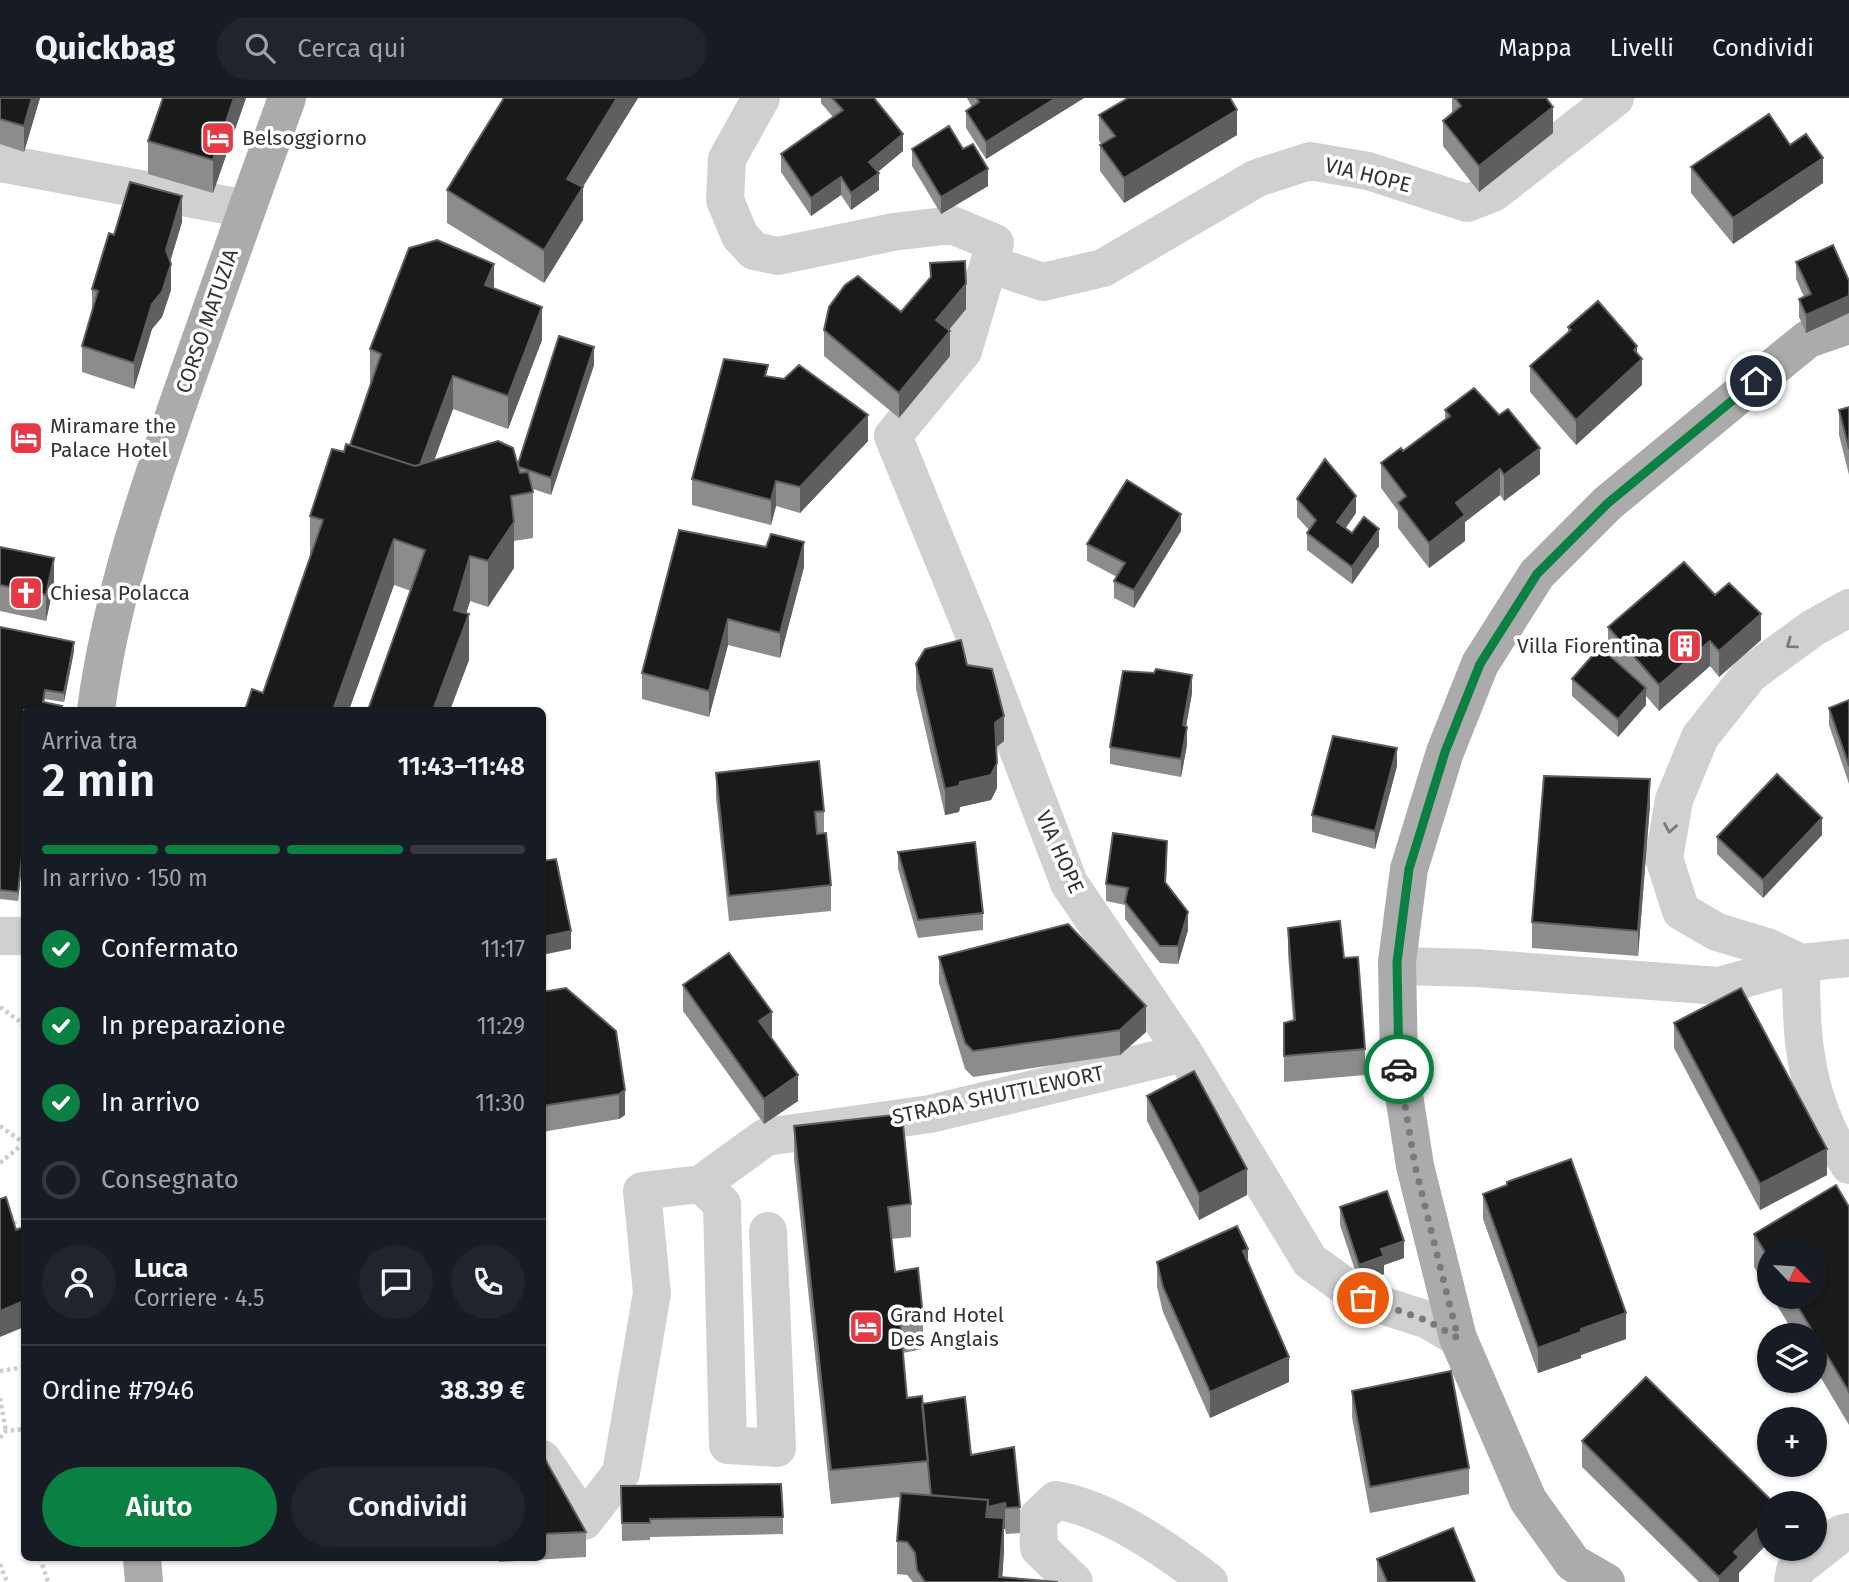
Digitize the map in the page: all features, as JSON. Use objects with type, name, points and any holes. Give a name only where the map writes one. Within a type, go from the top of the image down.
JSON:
[{"type":"main road","name":"CORSO MATUZIA","points":[[96,707],[121,584],[151,479],[287,98]]},
{"type":"main road","points":[[1606,1582],[1573,1563],[1528,1500],[1458,1338],[1415,1166],[1398,1063],[1397,966],[1409,869],[1445,752],[1480,664],[1537,574],[1608,503],[1756,381],[1808,340],[1849,325]]},
{"type":"main road","points":[[142,1561],[144,1582]]},
{"type":"street","name":"VIA HOPE","points":[[761,98],[727,159],[725,200],[740,236],[754,251],[778,256],[893,232],[952,225],[995,243],[963,351],[892,436],[974,634],[1069,883],[1184,1053],[1310,1261],[1363,1298],[1428,1321],[1458,1338]]},
{"type":"street","name":"VIA HOPE","points":[[989,264],[1043,282],[1103,268],[1257,178],[1310,161],[1368,171],[1467,204],[1493,193],[1615,98]]},
{"type":"street","points":[[0,163],[247,209]]},
{"type":"street","points":[[1801,963],[1767,947],[1717,932],[1681,911],[1664,858],[1674,800],[1700,737],[1750,674],[1813,628],[1849,608]]},
{"type":"street","points":[[0,936],[21,936]]},
{"type":"street","points":[[1397,966],[1477,968],[1718,986],[1801,963],[1849,958]]},
{"type":"street","points":[[1801,963],[1801,1025],[1807,1074],[1827,1129],[1849,1165]]},
{"type":"street","name":"STRADA SHUTTLEWORT","points":[[701,1184],[766,1137],[930,1114],[1184,1053]]},
{"type":"street","points":[[546,1465],[584,1521],[621,1473],[652,1293],[642,1191],[701,1184],[722,1204],[728,1445],[777,1448],[768,1231]]},
{"type":"street","points":[[1074,1582],[1039,1548],[1038,1517],[1056,1500],[1080,1504],[1164,1549],[1209,1582]]},
{"type":"street","points":[[1793,1582],[1795,1570],[1841,1534],[1849,1532]]},
{"type":"path","points":[[0,1006],[21,1022]]},
{"type":"path","points":[[0,1126],[21,1141]]},
{"type":"path","points":[[0,1163],[21,1146]]},
{"type":"path","points":[[8,1209],[21,1236]]},
{"type":"path","points":[[0,1371],[21,1368]]},
{"type":"path","points":[[0,1398],[6,1431]]},
{"type":"path","points":[[0,1438],[6,1431],[21,1429]]},
{"type":"path","points":[[41,1561],[48,1582]]},
{"type":"path","points":[[0,1564],[7,1582]]},
{"type":"building","points":[[0,98],[32,98],[24,126],[0,119]]},
{"type":"building","points":[[163,98],[234,98],[213,160],[148,141]]},
{"type":"building","points":[[504,98],[617,98],[567,179],[583,187],[544,250],[447,190]]},
{"type":"building","points":[[832,98],[874,98],[903,134],[869,162],[879,173],[851,193],[841,177],[811,198],[781,154],[843,110]]},
{"type":"building","points":[[977,98],[1056,98],[986,142],[966,111],[979,102]]},
{"type":"building","points":[[1128,98],[1230,98],[1237,110],[1124,178],[1100,145],[1115,136],[1099,115]]},
{"type":"building","points":[[1455,98],[1546,98],[1553,107],[1479,166],[1443,121],[1461,106]]},
{"type":"building","points":[[1769,114],[1790,145],[1806,134],[1823,158],[1733,218],[1691,167]]},
{"type":"building","points":[[949,126],[963,149],[973,144],[988,169],[941,197],[912,149]]},
{"type":"building","points":[[130,182],[182,196],[166,250],[171,264],[162,292],[152,304],[134,363],[82,346],[98,291],[92,289],[109,233],[114,235]]},
{"type":"building","points":[[437,240],[494,264],[485,285],[542,307],[508,396],[453,376],[420,465],[415,466],[350,445],[381,354],[370,349],[409,248]]},
{"type":"building","points":[[1833,245],[1849,281],[1849,296],[1806,315],[1799,299],[1811,294],[1796,262]]},
{"type":"building","points":[[965,261],[966,284],[936,320],[950,331],[899,393],[824,330],[829,307],[845,285],[858,276],[901,312],[931,277],[930,263]]},
{"type":"building","points":[[1598,301],[1637,346],[1634,350],[1642,359],[1576,420],[1530,366],[1571,330],[1568,327]]},
{"type":"building","points":[[559,336],[594,347],[551,478],[519,467],[518,464]]},
{"type":"building","points":[[724,359],[768,365],[765,376],[784,379],[799,365],[868,415],[800,487],[776,481],[771,500],[692,479]]},
{"type":"building","points":[[1474,388],[1499,415],[1508,409],[1540,448],[1504,475],[1500,469],[1456,503],[1465,515],[1429,543],[1398,503],[1406,496],[1381,463],[1401,448],[1403,451],[1450,416],[1445,410]]},
{"type":"building","points":[[1849,407],[1849,449],[1839,410]]},
{"type":"building","points":[[498,441],[513,448],[520,473],[528,472],[533,492],[511,496],[514,522],[488,561],[470,556],[454,610],[469,614],[434,707],[369,707],[425,550],[394,539],[334,707],[246,707],[252,689],[263,693],[323,520],[310,516],[332,449],[344,452],[346,444],[415,466]]},
{"type":"building","points":[[1325,459],[1356,496],[1337,522],[1352,533],[1364,517],[1379,529],[1352,567],[1307,533],[1316,520],[1297,499]]},
{"type":"building","points":[[1127,480],[1181,514],[1134,590],[1114,581],[1125,563],[1087,544]]},
{"type":"building","points":[[679,530],[766,547],[771,534],[804,542],[780,633],[728,619],[709,691],[642,673]]},
{"type":"building","points":[[0,547],[54,558],[46,595],[0,585]]},
{"type":"building","name":"Villa Fiorentina","points":[[1684,562],[1715,595],[1729,583],[1761,614],[1719,651],[1710,641],[1659,685],[1608,627]]},
{"type":"building","points":[[0,627],[74,642],[64,693],[45,690],[43,702],[62,707],[21,707],[21,864],[18,892],[0,890]]},
{"type":"building","points":[[961,640],[967,665],[992,669],[1004,716],[995,723],[997,763],[991,775],[960,782],[959,786],[945,789],[916,664],[925,649]]},
{"type":"building","points":[[1600,647],[1646,688],[1618,719],[1572,679]]},
{"type":"building","points":[[1156,669],[1192,675],[1183,725],[1187,727],[1181,759],[1110,747],[1123,671],[1154,673]]},
{"type":"building","points":[[1849,700],[1849,766],[1829,708]]},
{"type":"building","points":[[1333,736],[1397,748],[1375,831],[1312,815]]},
{"type":"building","points":[[819,761],[824,811],[815,812],[817,834],[826,833],[831,885],[729,896],[716,773]]},
{"type":"building","points":[[1777,774],[1822,818],[1763,880],[1717,837]]},
{"type":"building","points":[[1544,776],[1650,779],[1638,931],[1532,922]]},
{"type":"building","points":[[1113,833],[1167,841],[1165,882],[1188,912],[1178,946],[1160,946],[1125,902],[1128,888],[1106,884]]},
{"type":"building","points":[[975,842],[983,913],[918,920],[898,852]]},
{"type":"building","points":[[556,859],[571,931],[546,936],[546,860]]},
{"type":"building","points":[[1340,921],[1344,958],[1358,957],[1365,1049],[1284,1056],[1284,1023],[1295,1020],[1288,928]]},
{"type":"building","points":[[1068,924],[1146,1006],[1120,1030],[973,1051],[965,1043],[939,957]]},
{"type":"building","points":[[729,953],[772,1012],[759,1021],[798,1075],[764,1099],[683,985]]},
{"type":"building","points":[[566,988],[616,1031],[625,1090],[619,1094],[546,1105],[546,991]]},
{"type":"building","points":[[1741,988],[1827,1149],[1760,1184],[1674,1023]]},
{"type":"building","points":[[1194,1071],[1247,1169],[1199,1194],[1147,1096]]},
{"type":"building","name":"Grand Hotel Des Anglais","points":[[902,1114],[911,1204],[888,1207],[895,1272],[918,1268],[923,1316],[900,1320],[907,1398],[922,1396],[928,1461],[831,1470],[794,1126]]},
{"type":"building","points":[[1571,1159],[1626,1313],[1538,1348],[1483,1194],[1507,1185],[1507,1182]]},
{"type":"building","points":[[1836,1185],[1849,1207],[1849,1392],[1827,1355],[1827,1323],[1808,1323],[1799,1309],[1827,1309],[1827,1239],[1757,1239],[1754,1234]]},
{"type":"building","points":[[1387,1191],[1404,1241],[1381,1249],[1384,1256],[1359,1265],[1340,1207]]},
{"type":"building","points":[[6,1197],[16,1230],[21,1228],[21,1302],[0,1311],[0,1199]]},
{"type":"building","points":[[1237,1226],[1248,1249],[1243,1251],[1289,1357],[1210,1392],[1163,1287],[1157,1262]]},
{"type":"building","points":[[1451,1371],[1469,1468],[1370,1487],[1352,1391]]},
{"type":"building","points":[[1646,1377],[1762,1491],[1757,1491],[1757,1529],[1734,1552],[1739,1557],[1719,1577],[1582,1441]]},
{"type":"building","points":[[965,1397],[971,1455],[1014,1447],[1020,1507],[1006,1508],[1005,1503],[988,1507],[988,1500],[931,1495],[922,1404]]},
{"type":"building","points":[[546,1461],[586,1532],[546,1534]]},
{"type":"building","points":[[781,1484],[783,1517],[650,1519],[650,1523],[622,1523],[621,1486]]},
{"type":"building","points":[[901,1493],[988,1500],[986,1517],[1004,1518],[999,1577],[1058,1582],[925,1582],[917,1570],[915,1553],[907,1542],[897,1541]]},
{"type":"building","points":[[1453,1528],[1475,1582],[1387,1582],[1377,1559]]},
{"type":"way so far","points":[[1363,1298],[1428,1321],[1458,1338],[1415,1166],[1399,1069]]},
{"type":"place","name":"Belsoggiorno","points":[[218,138]]},
{"type":"place","name":"Miramare the Palace Hotel","points":[[26,438]]},
{"type":"place","name":"Chiesa Polacca","points":[[26,593]]},
{"type":"place","name":"Villa Fiorentina","points":[[1685,646]]},
{"type":"place","name":"Grand Hotel Des Anglais","points":[[866,1327]]},
{"type":"route","points":[[1399,1069],[1397,962],[1409,869],[1445,752],[1480,664],[1537,574],[1608,503],[1756,381]]}]
